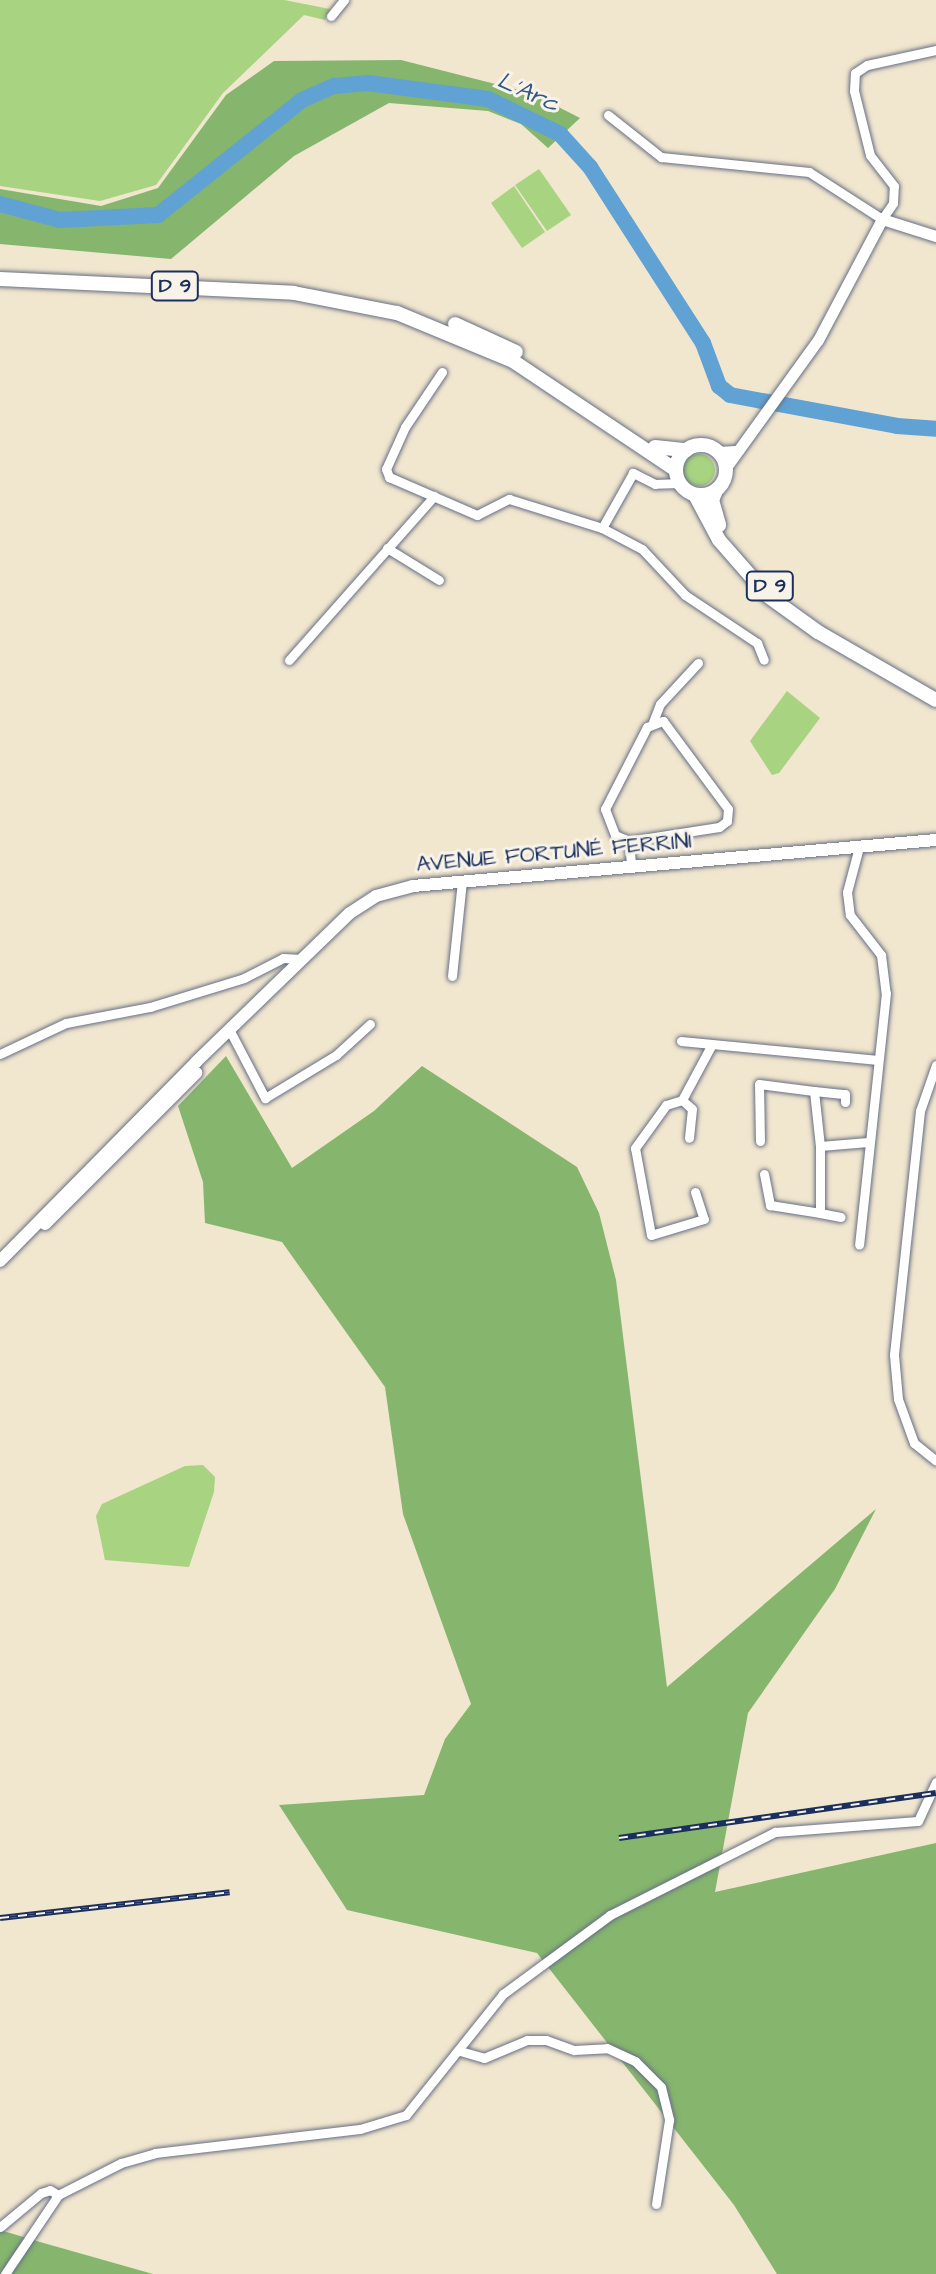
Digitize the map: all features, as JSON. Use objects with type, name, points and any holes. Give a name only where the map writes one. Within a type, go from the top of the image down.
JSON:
[{"type":"main road","name":"D 9","points":[[0,279],[294,293],[391,304],[478,333],[543,368],[645,443],[686,450]]},
{"type":"main road","name":"D 9","points":[[349,301],[437,327],[513,361],[676,479]]},
{"type":"main road","points":[[702,445],[719,452],[727,466],[716,491],[695,495],[676,479],[686,450],[702,445]]},
{"type":"main road","name":"D 9","points":[[716,491],[714,512],[725,536],[773,589],[816,626]]},
{"type":"main road","name":"D 9","points":[[695,495],[719,540],[768,596],[936,697]]},
{"type":"main road","name":"AVENUE FORTUNÉ FERRINI","points":[[0,1262],[59,1211],[177,1093],[230,1031],[302,959],[350,913],[376,896],[399,888],[462,881],[936,840]]},
{"type":"street","points":[[331,16],[344,0]]},
{"type":"street","points":[[727,466],[804,359],[893,203],[894,186],[870,155],[854,91],[855,73],[867,65],[936,50]]},
{"type":"street","points":[[608,115],[661,157],[809,172],[882,219],[936,236]]},
{"type":"street","points":[[442,372],[405,427],[386,469],[389,477],[477,515],[509,499],[602,528],[642,549],[685,595],[757,643],[764,660]]},
{"type":"street","points":[[719,452],[738,448]]},
{"type":"street","points":[[602,528],[633,473],[637,459]]},
{"type":"street","points":[[633,473],[655,484],[676,479]]},
{"type":"street","points":[[289,660],[434,496]]},
{"type":"street","points":[[387,548],[439,580]]},
{"type":"street","points":[[653,722],[663,721],[673,731],[728,809],[727,821],[719,827],[629,841],[615,835],[605,820],[605,809],[660,704],[698,663]]},
{"type":"street","points":[[629,841],[631,865]]},
{"type":"street","points":[[859,847],[847,892],[850,915],[881,955],[886,993],[859,1245]]},
{"type":"street","points":[[452,976],[462,881]]},
{"type":"street","points":[[0,1054],[66,1023],[150,1007],[244,978],[283,958],[302,959]]},
{"type":"street","points":[[230,1031],[265,1098],[336,1055],[370,1024]]},
{"type":"street","points":[[681,1041],[878,1060]]},
{"type":"street","points":[[695,1192],[704,1219],[651,1235],[635,1148],[666,1105],[682,1100],[711,1046]]},
{"type":"street","points":[[935,1069],[920,1111],[894,1355],[898,1399],[914,1443],[936,1461]]},
{"type":"street","points":[[760,1141],[759,1084],[845,1094],[845,1102]]},
{"type":"street","points":[[814,1091],[820,1146],[820,1213]]},
{"type":"street","points":[[682,1100],[692,1109],[689,1138]]},
{"type":"street","points":[[820,1146],[868,1142]]},
{"type":"street","points":[[764,1174],[770,1205],[841,1217]]},
{"type":"street","points":[[5,2274],[58,2195],[121,2163],[155,2153],[386,2124],[406,2115],[503,1994],[610,1915],[775,1832],[918,1821],[936,1782]]},
{"type":"street","points":[[460,2051],[484,2058],[527,2040],[546,2040],[574,2050],[607,2048],[635,2061],[661,2087],[669,2120],[656,2204]]},
{"type":"street","points":[[0,2227],[41,2193],[50,2190],[58,2195]]},
{"type":"green space","points":[[0,0],[284,0],[330,9],[325,20],[304,15],[223,93],[156,185],[100,201],[0,186]]},
{"type":"green space","points":[[401,60],[531,93],[580,118],[548,148],[521,124],[488,111],[389,103],[294,156],[171,259],[0,244],[0,189],[101,206],[158,188],[226,95],[274,61]]},
{"type":"green space","points":[[539,169],[571,215],[547,231],[515,185]]},
{"type":"green space","points":[[514,186],[545,232],[522,248],[491,203]]},
{"type":"green space","points":[[699,454],[710,459],[715,470],[710,481],[699,486],[688,481],[683,470],[688,459]]},
{"type":"green space","points":[[787,691],[820,718],[779,773],[772,775],[750,741]]},
{"type":"green space","points":[[226,1056],[292,1168],[374,1111],[422,1066],[577,1167],[599,1213],[616,1280],[667,1687],[876,1509],[835,1589],[748,1713],[715,1892],[936,1843],[936,2274],[777,2274],[734,2205],[537,1953],[347,1910],[279,1805],[424,1795],[445,1739],[471,1704],[403,1514],[385,1387],[282,1242],[205,1223],[203,1182],[178,1106]]},
{"type":"green space","points":[[203,1465],[215,1477],[214,1492],[189,1567],[105,1560],[96,1516],[102,1504],[185,1466]]},
{"type":"green space","points":[[0,2230],[40,2242],[153,2274],[0,2274]]},
{"type":"waterway","name":"L'Arc","points":[[0,204],[60,220],[158,215],[302,100],[334,86],[368,83],[488,99],[560,134],[590,167],[703,343],[719,386],[730,395],[897,426],[936,429]]},
{"type":"railway","points":[[619,1838],[936,1793]]},
{"type":"railway","points":[[0,1918],[230,1892]]}]
